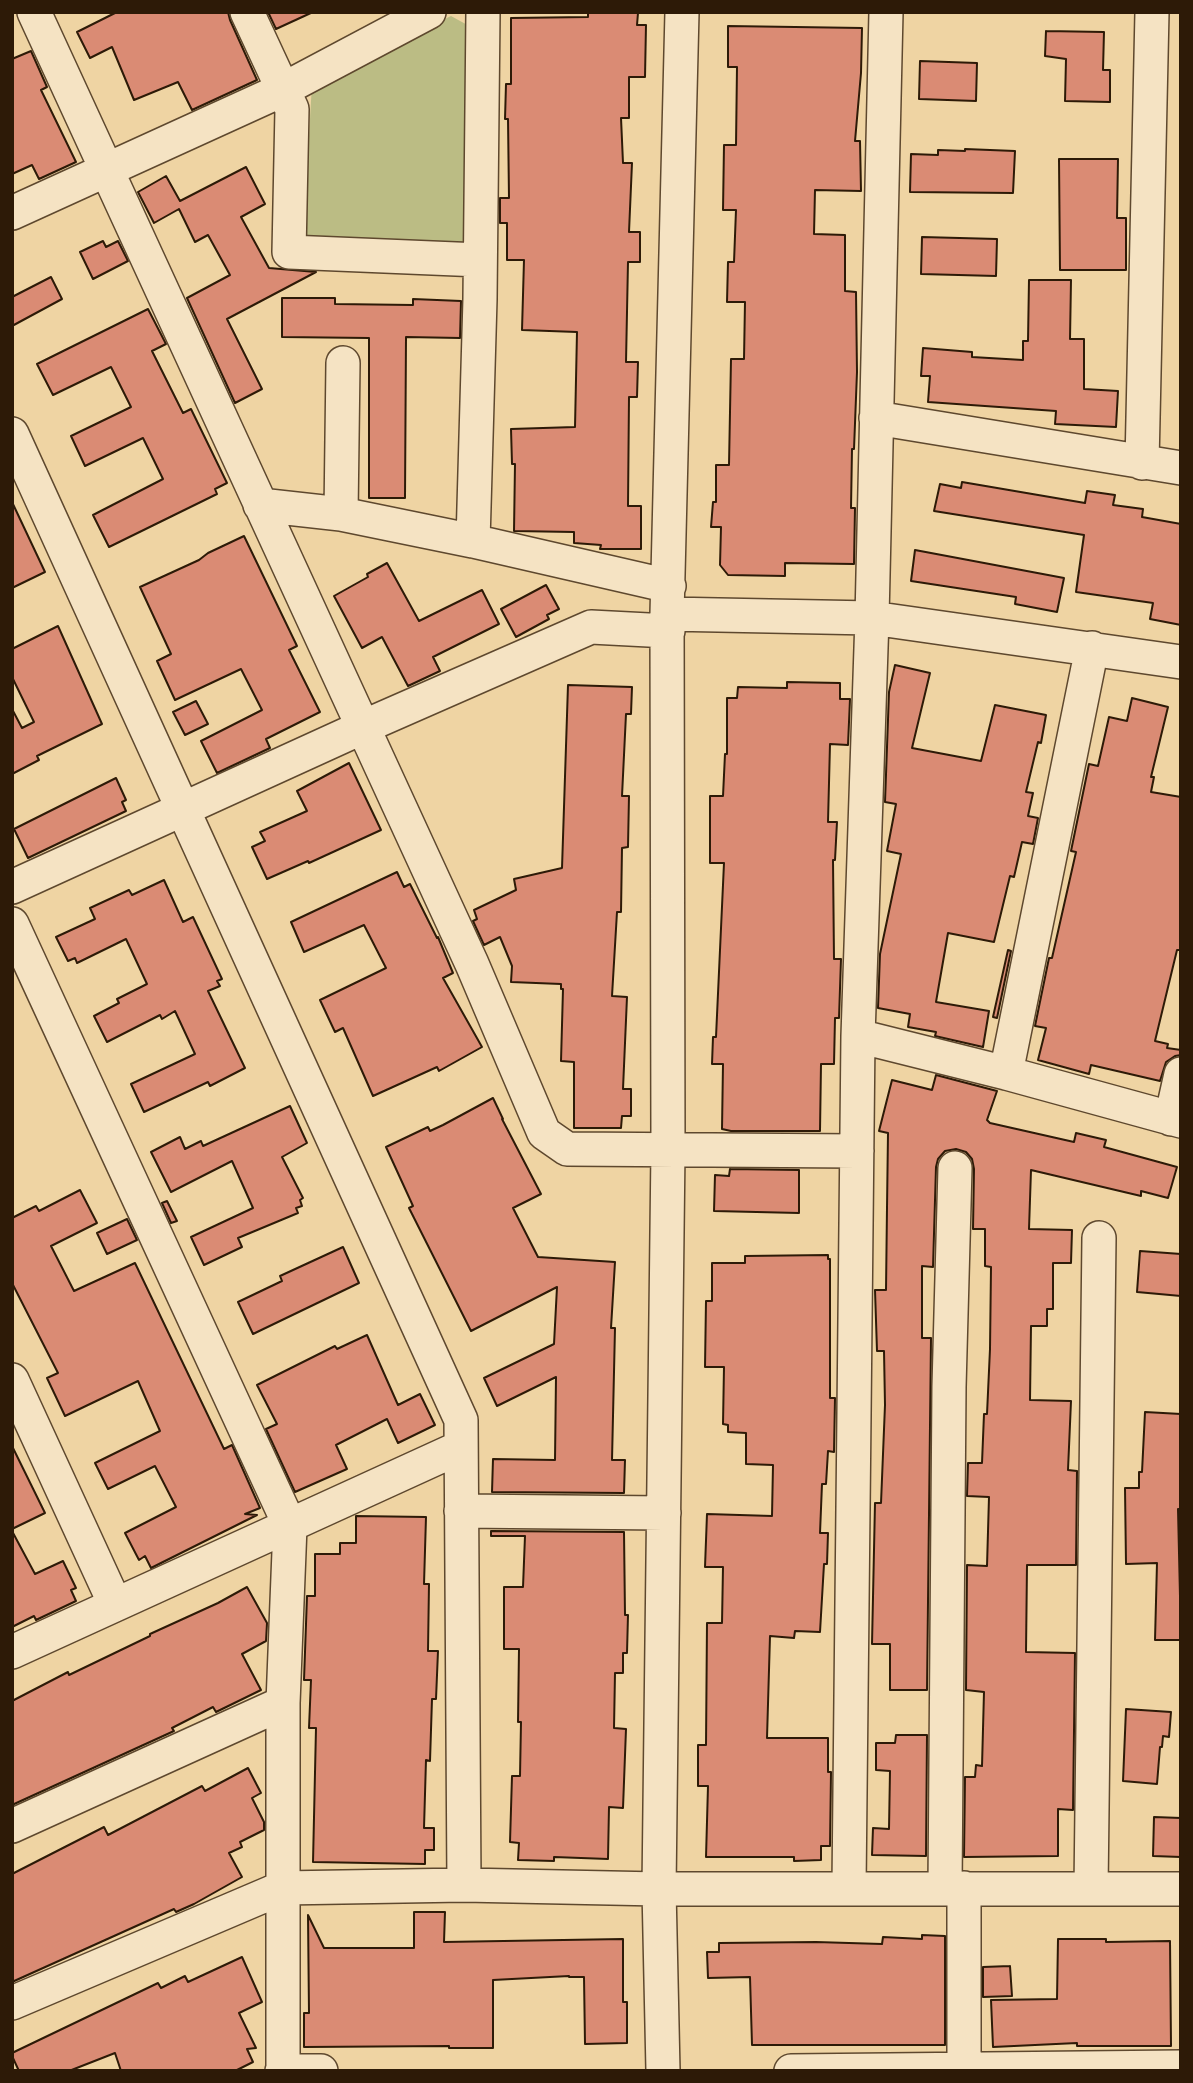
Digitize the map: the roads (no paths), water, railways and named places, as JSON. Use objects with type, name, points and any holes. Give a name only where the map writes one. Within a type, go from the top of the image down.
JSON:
[{"type":"street","points":[[34,12],[472,964],[544,1133],[567,1149],[857,1151]]},
{"type":"street","points":[[247,12],[292,109],[289,252],[480,260]]},
{"type":"street","points":[[12,213],[282,90],[429,12]]},
{"type":"street","points":[[473,541],[483,12]]},
{"type":"street","points":[[663,2071],[659,1889],[668,1150],[668,610],[682,12]]},
{"type":"street","points":[[849,1887],[858,1036],[872,618],[886,12]]},
{"type":"street","points":[[1142,463],[1153,12]]},
{"type":"street","points":[[341,514],[343,363]]},
{"type":"street","points":[[876,418],[1181,468]]},
{"type":"street","points":[[12,433],[461,1420],[464,1885]]},
{"type":"street","points":[[260,505],[341,514],[473,541],[668,610]]},
{"type":"street","points":[[12,887],[590,627],[668,610],[872,618],[1181,662]]},
{"type":"street","points":[[1006,1073],[1092,648]]},
{"type":"street","points":[[12,924],[290,1525],[283,1703],[283,2071],[321,2071]]},
{"type":"street","points":[[858,1036],[1176,1120],[1181,1074]]},
{"type":"street","points":[[955,1168],[949,1387],[954,1888],[964,2069]]},
{"type":"street","points":[[1091,1889],[1099,1237]]},
{"type":"street","points":[[12,1380],[115,1604]]},
{"type":"street","points":[[12,1651],[461,1447]]},
{"type":"street","points":[[461,1511],[664,1513]]},
{"type":"street","points":[[12,1826],[283,1703]]},
{"type":"street","points":[[12,2004],[282,1888],[464,1885],[659,1889],[1181,1889]]},
{"type":"street","points":[[791,2071],[1181,2067]]}]
